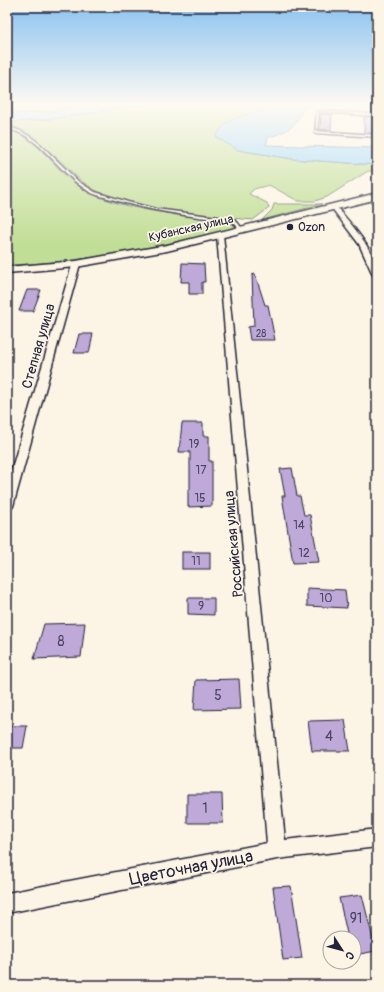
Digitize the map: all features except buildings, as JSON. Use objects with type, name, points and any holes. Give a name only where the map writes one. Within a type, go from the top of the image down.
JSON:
[{"type":"main road","name":"Кубанская улица","points":[[7,270],[76,264],[159,250],[377,196]]},
{"type":"street","points":[[333,206],[362,244],[377,275]]},
{"type":"street","name":"Российская улица","points":[[220,235],[277,850]]},
{"type":"street","name":"Степная улица","points":[[7,506],[76,264]]},
{"type":"street","name":"Цветочная улица","points":[[7,903],[277,850],[377,838]]},
{"type":"lane","points":[[44,150],[72,177],[89,190],[152,210],[232,220],[241,230]]},
{"type":"green space","points":[[7,150],[41,150],[68,178],[77,185],[92,194],[109,201],[170,214],[227,220],[232,222],[237,228],[152,247],[94,257],[36,264],[7,265]]},
{"type":"green space","points":[[47,150],[240,150],[293,159],[377,165],[377,171],[368,171],[327,197],[315,201],[298,201],[269,185],[254,189],[249,194],[267,203],[269,208],[253,220],[154,209],[115,198],[91,188]]},
{"type":"green space","points":[[274,204],[322,204],[262,220],[272,210]]},
{"type":"water","points":[[240,150],[377,150],[377,165],[293,159]]},
{"type":"place","name":"Ozon","points":[[290,227]]}]
